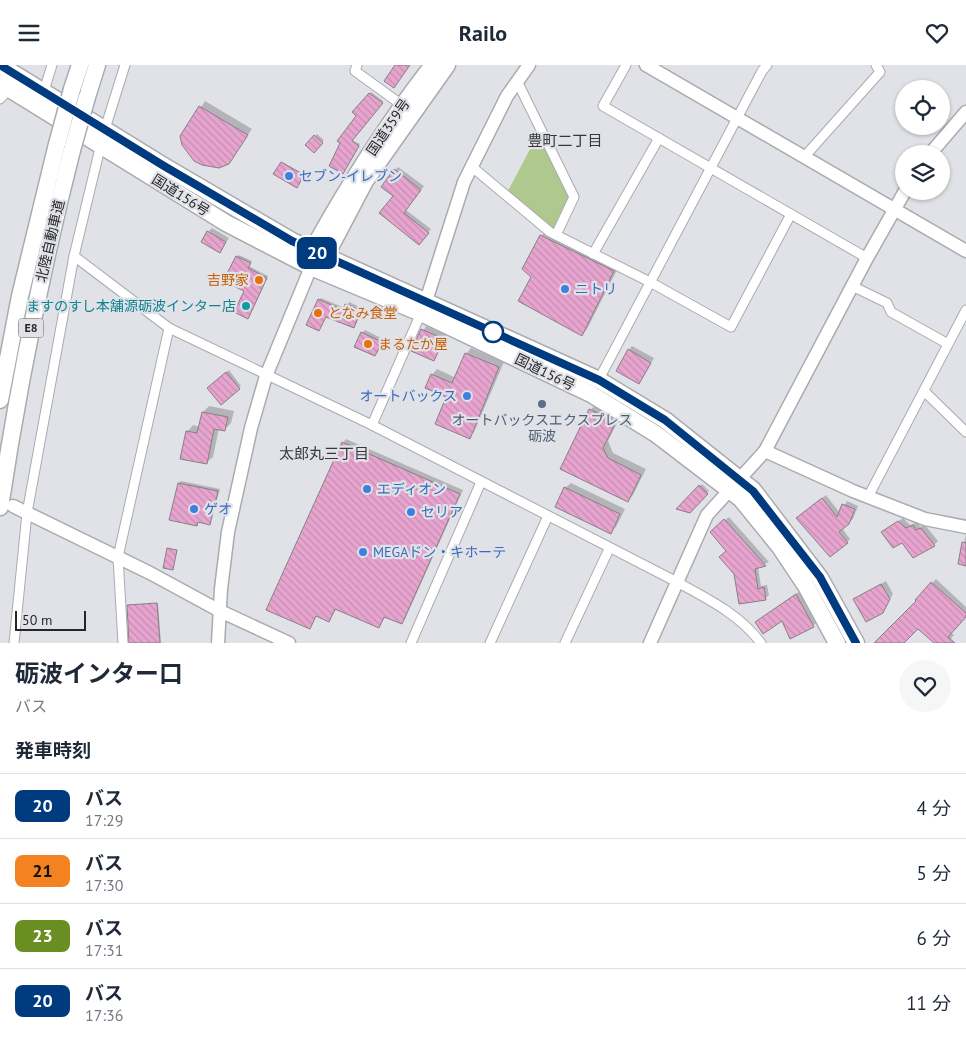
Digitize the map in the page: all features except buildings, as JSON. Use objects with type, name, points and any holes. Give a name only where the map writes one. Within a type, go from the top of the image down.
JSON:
[{"type":"highway","name":"国道156号","points":[[0,65],[7,87],[226,223],[316,258],[595,387],[656,434],[734,483],[753,491],[811,564],[846,621],[856,643]]},
{"type":"highway","name":"北陸自動車道","points":[[0,400],[20,296],[56,144],[80,65]]},
{"type":"highway","name":"北陸自動車道","points":[[7,507],[22,373],[36,300],[72,150],[97,65]]},
{"type":"highway","name":"国道359号","points":[[316,258],[364,162],[402,105],[433,65]]},
{"type":"highway","name":"国道359号","points":[[316,258],[365,181],[447,65]]},
{"type":"highway","name":"国道156号","points":[[7,87],[44,91],[316,258]]},
{"type":"highway","name":"国道156号","points":[[734,483],[741,499],[780,547],[806,586],[837,643]]},
{"type":"street","points":[[44,91],[52,65]]},
{"type":"street","points":[[14,643],[27,513],[74,256],[105,129],[125,65]]},
{"type":"street","points":[[357,65],[355,71],[402,105]]},
{"type":"street","points":[[372,425],[424,307],[464,182],[517,81],[529,65]]},
{"type":"street","points":[[626,65],[603,106],[867,258]]},
{"type":"street","points":[[646,65],[966,251]]},
{"type":"street","points":[[595,387],[709,167],[767,65]]},
{"type":"street","points":[[805,156],[880,72],[876,65]]},
{"type":"street","points":[[517,81],[574,197],[556,235]]},
{"type":"street","points":[[938,145],[966,112]]},
{"type":"street","points":[[593,253],[659,138]]},
{"type":"street","points":[[472,166],[556,235],[650,282],[731,327],[791,214]]},
{"type":"street","points":[[650,643],[707,515],[765,451],[899,200]]},
{"type":"street","points":[[74,256],[169,327],[266,376],[372,425],[609,549],[677,582],[726,609],[751,630],[761,643]]},
{"type":"street","points":[[218,643],[228,532],[251,428],[266,376],[316,258]]},
{"type":"street","points":[[852,286],[887,303],[891,313],[948,343]]},
{"type":"street","points":[[868,497],[966,310]]},
{"type":"street","points":[[123,643],[118,557],[169,327]]},
{"type":"street","points":[[924,391],[966,432]]},
{"type":"street","points":[[765,451],[868,497],[925,519],[966,527]]},
{"type":"street","points":[[410,643],[481,482]]},
{"type":"street","points":[[7,507],[27,513],[118,557],[220,611],[289,643]]},
{"type":"street","points":[[490,643],[548,516]]},
{"type":"street","points":[[565,643],[609,549]]},
{"type":"green space","points":[[538,134],[572,197],[555,232],[508,191]]},
{"type":"bus line","name":"20","points":[[0,65],[164,166],[292,241],[599,380],[665,420],[725,466],[753,491],[820,577],[846,621],[856,643]]},
{"type":"place","name":"セブン-イレブン","points":[[289,176]]},
{"type":"place","name":"吉野家","points":[[259,280]]},
{"type":"place","name":"ニトリ","points":[[565,289]]},
{"type":"place","name":"ますのすし本舗源砺波インター店","points":[[246,306]]},
{"type":"place","name":"となみ食堂","points":[[318,313]]},
{"type":"place","name":"まるたか屋","points":[[368,344]]},
{"type":"place","name":"オートバックス","points":[[467,396]]},
{"type":"place","name":"オートバックスエクスプレス 砺波","points":[[542,404]]},
{"type":"place","name":"エディオン","points":[[367,489]]},
{"type":"place","name":"ゲオ","points":[[194,509]]},
{"type":"place","name":"セリア","points":[[411,512]]},
{"type":"place","name":"MEGAドン・キホーテ","points":[[363,552]]},
{"type":"district","name":"豊町二丁目","points":[[565,141]]},
{"type":"district","name":"太郎丸三丁目","points":[[324,454]]}]
